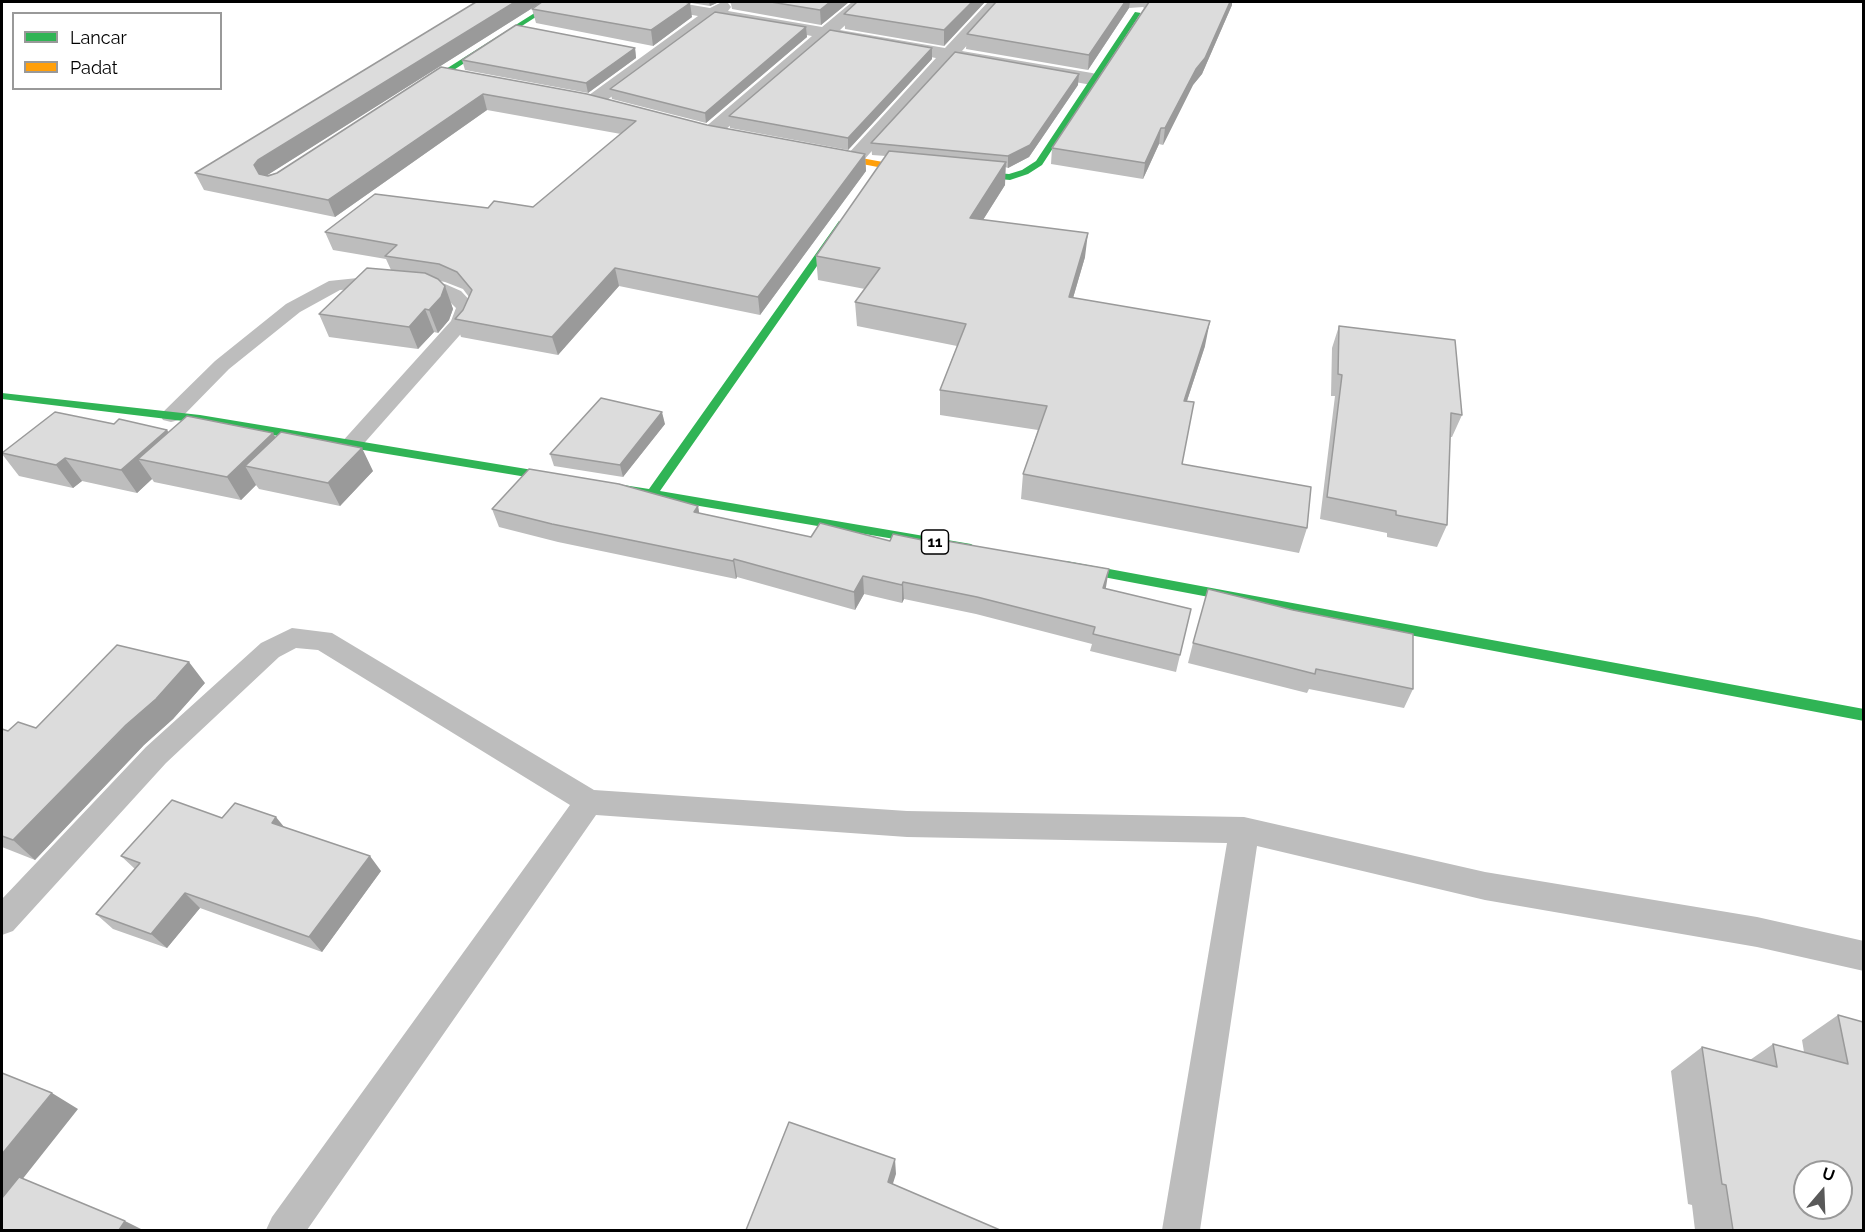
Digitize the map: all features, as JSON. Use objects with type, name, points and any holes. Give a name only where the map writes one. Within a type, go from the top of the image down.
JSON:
[{"type":"main road","points":[[442,74],[556,2]]},
{"type":"main road","points":[[941,171],[1010,177],[1025,172],[1039,163],[1137,13]]},
{"type":"main road","points":[[442,74],[488,82]]},
{"type":"main road","points":[[586,100],[613,107]]},
{"type":"main road","points":[[705,132],[732,137]]},
{"type":"main road","points":[[810,151],[854,159],[885,168]]},
{"type":"main road","points":[[652,494],[849,213]]},
{"type":"main road","points":[[2,396],[171,415],[583,483]]},
{"type":"main road","name":"11","points":[[606,487],[985,550]]},
{"type":"main road","points":[[1055,564],[1863,715]]},
{"type":"street","points":[[647,2],[1092,79]]},
{"type":"street","points":[[586,100],[658,54],[711,14],[731,2]]},
{"type":"street","points":[[705,132],[862,2]]},
{"type":"street","points":[[854,159],[998,2]]},
{"type":"street","points":[[516,27],[537,32]]},
{"type":"street","points":[[636,50],[658,54]]},
{"type":"street","points":[[423,87],[442,74]]},
{"type":"lane","points":[[171,415],[222,365],[293,308],[336,285],[386,281],[438,288],[454,295],[466,307],[460,323],[351,444]]},
{"type":"lane","points":[[2,921],[156,755],[270,650],[292,638],[323,640],[589,802],[907,824],[1244,830],[1485,886],[1757,932],[1863,956]]},
{"type":"lane","points":[[285,1230],[589,802]]},
{"type":"lane","points":[[1181,1230],[1244,830]]},
{"type":"building","points":[[476,2],[515,2],[258,160],[254,165],[259,174],[268,176],[277,173],[441,67],[587,94],[707,125],[865,154],[758,297],[615,268],[552,337],[455,319],[463,310],[472,290],[457,272],[439,264],[385,256],[397,245],[325,232],[375,194],[488,208],[494,201],[533,207],[636,121],[483,94],[328,200],[195,173]]},
{"type":"building","points":[[542,2],[690,3],[651,30],[532,9]]},
{"type":"building","points":[[771,2],[830,2],[820,10]]},
{"type":"building","points":[[857,2],[972,2],[944,30],[844,14]]},
{"type":"building","points":[[996,2],[1125,2],[1089,55],[967,34]]},
{"type":"building","points":[[1149,2],[1230,2],[1205,58],[1196,69],[1165,128],[1161,128],[1145,163],[1052,148]]},
{"type":"building","points":[[715,12],[806,27],[705,113],[610,89]]},
{"type":"building","points":[[516,25],[635,48],[586,83],[462,60]]},
{"type":"building","points":[[830,30],[932,48],[848,138],[729,116]]},
{"type":"building","points":[[955,52],[1079,74],[1030,145],[1008,156],[871,143]]},
{"type":"building","points":[[889,151],[1006,162],[970,218],[1088,233],[1069,297],[1210,321],[1184,401],[1194,402],[1182,464],[1311,487],[1307,528],[1023,474],[1047,406],[940,390],[966,324],[855,302],[880,268],[816,256]]},
{"type":"building","points":[[367,268],[425,273],[438,279],[445,286],[441,297],[429,310],[425,309],[409,327],[319,314]]},
{"type":"building","points":[[1339,326],[1455,340],[1462,415],[1451,413],[1447,525],[1396,515],[1396,511],[1327,497],[1342,375],[1338,374]]},
{"type":"building","points":[[601,398],[662,412],[620,465],[550,454]]},
{"type":"building","points":[[55,412],[114,424],[119,419],[167,430],[121,470],[65,458],[56,465],[2,453]]},
{"type":"building","points":[[187,416],[273,433],[227,477],[138,459]]},
{"type":"building","points":[[281,432],[362,448],[328,483],[245,466]]},
{"type":"building","points":[[529,469],[619,484],[698,506],[694,512],[811,537],[820,523],[890,541],[893,534],[927,541],[929,538],[1109,569],[1103,588],[1191,609],[1180,655],[1093,634],[1095,627],[977,597],[863,576],[854,592],[734,559],[733,561],[552,524],[492,509]]},
{"type":"building","points":[[1208,589],[1293,610],[1413,634],[1413,689],[1316,669],[1315,674],[1193,643]]},
{"type":"building","points":[[117,645],[189,662],[156,699],[126,725],[13,840],[2,836],[2,729],[8,731],[18,722],[36,728]]},
{"type":"building","points":[[172,800],[222,818],[235,803],[276,817],[272,823],[370,856],[309,937],[185,893],[151,934],[96,914],[140,863],[121,856]]},
{"type":"building","points":[[1838,1015],[1863,1022],[1863,1230],[1733,1230],[1726,1185],[1722,1184],[1702,1047],[1777,1067],[1773,1044],[1848,1064]]},
{"type":"building","points":[[2,1073],[52,1093],[2,1154]]},
{"type":"building","points":[[789,1122],[895,1159],[888,1182],[1000,1230],[746,1230]]},
{"type":"building","points":[[19,1177],[125,1221],[119,1230],[2,1230],[2,1198]]},
{"type":"traffic: fast","points":[[476,80],[442,74],[556,2]]},
{"type":"traffic: fast","points":[[959,173],[1010,177],[1025,172],[1039,163],[1137,13]]},
{"type":"traffic: fast","points":[[652,494],[842,223]]},
{"type":"traffic: fast","points":[[2,396],[200,419],[569,480]]},
{"type":"traffic: fast","points":[[617,488],[971,548]]},
{"type":"traffic: fast","points":[[1066,566],[1864,715]]},
{"type":"traffic: slow","points":[[823,154],[883,165]]}]
